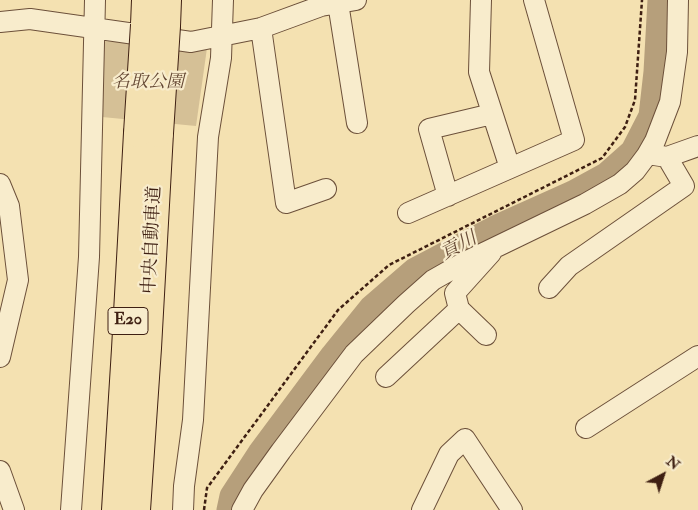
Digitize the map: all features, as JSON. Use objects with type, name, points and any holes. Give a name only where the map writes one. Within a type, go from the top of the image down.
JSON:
[{"type":"highway","name":"中央自動車道","points":[[116,510],[126,349],[148,133],[156,13]]},
{"type":"highway","name":"中央自動車道","points":[[136,510],[147,348],[148,133]]},
{"type":"street","points":[[71,510],[89,258],[95,0]]},
{"type":"street","points":[[183,510],[184,486],[193,420],[208,137],[221,58],[223,0]]},
{"type":"street","points":[[481,0],[479,72],[510,168]]},
{"type":"street","points":[[408,213],[574,140],[534,0]]},
{"type":"street","points":[[242,510],[253,490],[281,451],[354,354],[433,280],[497,246],[586,204],[620,184],[635,171],[655,141],[670,102],[677,52],[678,0]]},
{"type":"street","points":[[0,22],[30,19],[191,42],[261,28],[300,7],[321,6],[348,1],[357,123]]},
{"type":"street","points":[[261,28],[286,203],[326,188]]},
{"type":"street","points":[[448,196],[429,129],[492,114]]},
{"type":"street","points":[[647,155],[668,157],[698,146]]},
{"type":"street","points":[[548,288],[569,266],[684,186],[668,157]]},
{"type":"street","points":[[0,184],[9,206],[18,280],[0,357]]},
{"type":"street","points":[[486,335],[459,309],[455,293],[497,246]]},
{"type":"street","points":[[386,377],[459,309]]},
{"type":"street","points":[[586,428],[698,356]]},
{"type":"street","points":[[422,510],[449,454],[465,438],[512,510]]},
{"type":"street","points":[[0,471],[14,510]]},
{"type":"path","points":[[204,510],[207,488],[338,310],[389,264],[602,158],[625,126],[635,100],[642,0]]},
{"type":"green space","name":"名取公園","points":[[101,41],[207,48],[196,126],[102,117]]},
{"type":"waterway","name":"貢川","points":[[229,510],[232,496],[260,453],[333,355],[371,308],[415,270],[495,228],[573,193],[606,175],[633,151],[651,116],[656,72],[660,0]]}]
